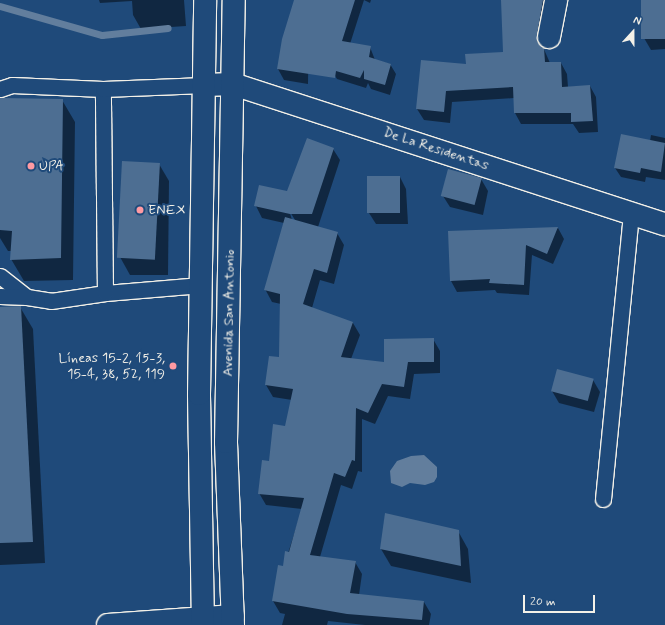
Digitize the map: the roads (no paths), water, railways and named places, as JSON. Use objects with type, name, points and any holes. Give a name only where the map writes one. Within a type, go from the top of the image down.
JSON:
[{"type":"main road","name":"Avenida San Antonio","points":[[202,622],[199,401],[205,84],[205,0]]},
{"type":"main road","name":"Avenida San Antonio","points":[[233,621],[226,442],[234,0]]},
{"type":"main road","points":[[550,38],[556,0]]},
{"type":"main road","name":"De La Residentas","points":[[205,84],[233,84],[665,224]]},
{"type":"main road","points":[[108,625],[233,621]]},
{"type":"lane","points":[[4,86],[103,89],[205,84]]},
{"type":"lane","points":[[103,89],[105,292]]},
{"type":"lane","points":[[603,499],[631,212]]},
{"type":"lane","points":[[0,276],[27,297]]},
{"type":"lane","points":[[0,296],[27,297],[51,301],[105,292],[201,285]]},
{"type":"water","points":[[424,455],[437,467],[437,477],[434,482],[425,485],[410,483],[402,487],[391,483],[390,471],[397,461],[411,456]]},
{"type":"waterway","points":[[0,6],[102,35],[168,28]]},
{"type":"place","name":"UPA","points":[[31,166]]},
{"type":"place","name":"ENEX","points":[[140,210]]},
{"type":"place","name":"Líneas 15-2, 15-3, 15-4, 38, 52, 119","points":[[173,366]]}]
